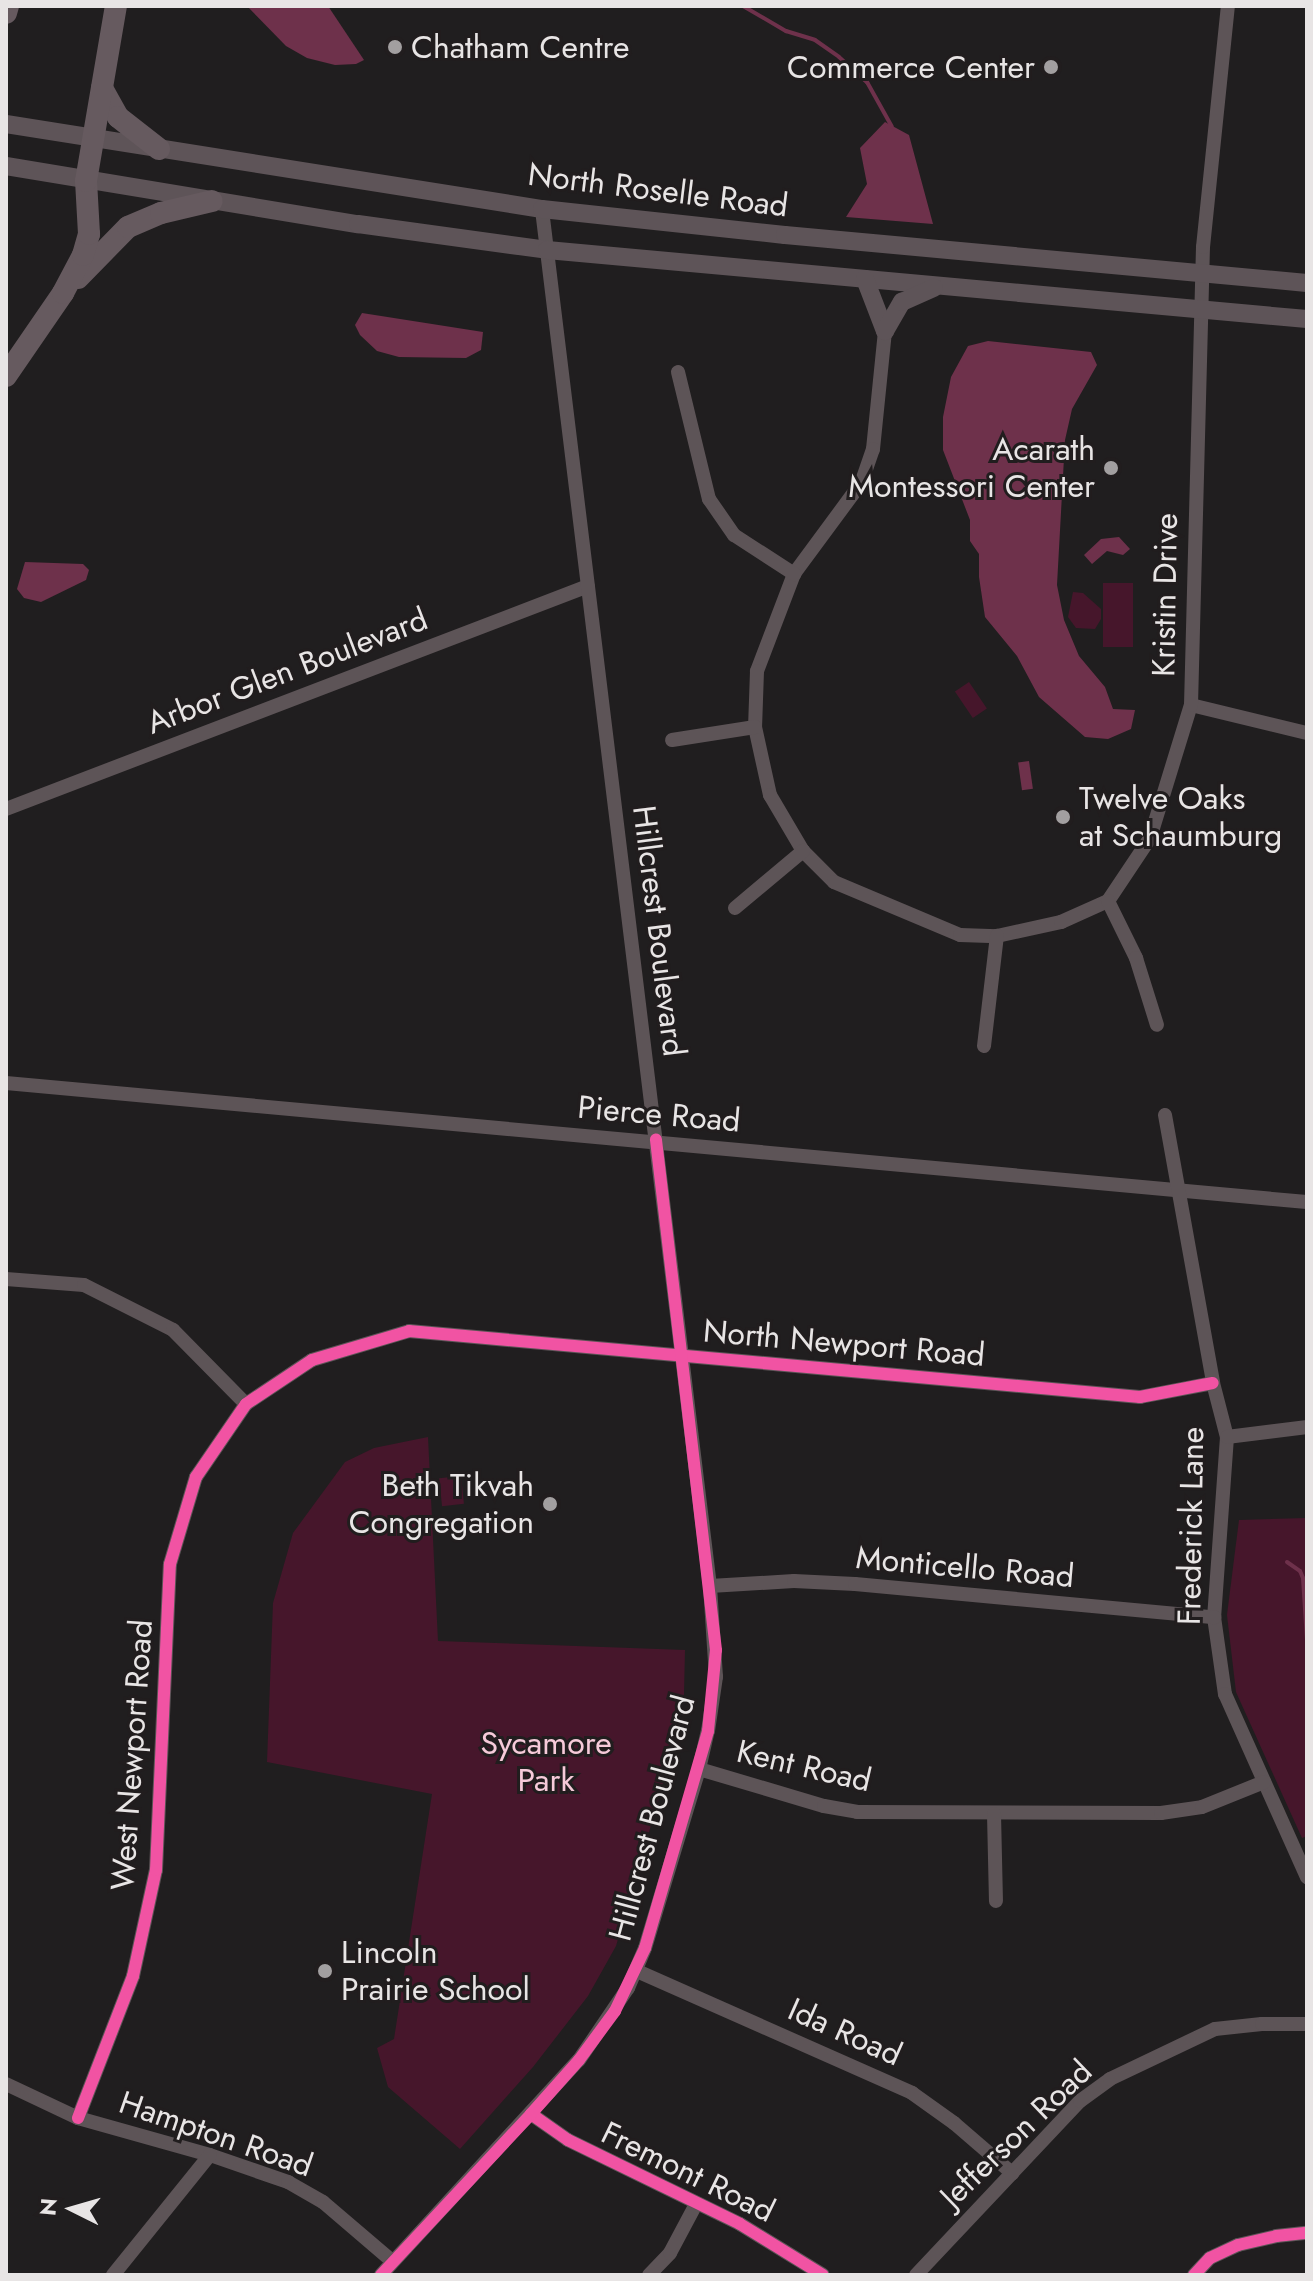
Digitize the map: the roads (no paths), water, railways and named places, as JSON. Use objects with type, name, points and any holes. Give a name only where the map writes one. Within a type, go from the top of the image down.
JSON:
[{"type":"highway","points":[[6,13],[8,6]]},
{"type":"highway","points":[[63,293],[89,234],[86,181],[116,6]]},
{"type":"highway","points":[[102,88],[118,117],[159,149]]},
{"type":"highway","points":[[6,376],[63,293],[128,227],[161,213],[212,201]]},
{"type":"main road","name":"North Roselle Road","points":[[6,124],[542,209],[785,235],[1307,283]]},
{"type":"main road","name":"North Roselle Road","points":[[14,167],[212,201],[547,250],[1307,319]]},
{"type":"main road","points":[[865,279],[885,331]]},
{"type":"main road","points":[[885,331],[902,302],[939,286]]},
{"type":"street","name":"Kristin Drive","points":[[1108,901],[1150,838],[1191,705],[1202,272],[1228,6]]},
{"type":"street","name":"Hillcrest Boulevard","points":[[381,2275],[531,2114],[599,2034],[637,1971],[699,1769],[716,1677],[710,1586],[542,209]]},
{"type":"street","points":[[885,331],[873,449],[861,483],[794,574],[757,671],[755,727],[770,795],[803,851],[834,882],[960,935],[997,936],[1061,922],[1108,901],[1136,958],[1157,1025]]},
{"type":"street","points":[[678,372],[709,499],[734,535],[794,574]]},
{"type":"street","name":"Arbor Glen Boulevard","points":[[6,809],[588,586]]},
{"type":"street","points":[[1191,705],[1307,733]]},
{"type":"street","points":[[672,740],[755,727]]},
{"type":"street","points":[[735,908],[803,851]]},
{"type":"street","points":[[984,1046],[997,936]]},
{"type":"street","name":"Pierce Road","points":[[6,1083],[656,1140],[1307,1202]]},
{"type":"street","name":"Frederick Lane","points":[[1165,1115],[1213,1383],[1227,1437],[1214,1617],[1225,1694],[1307,1877]]},
{"type":"street","points":[[6,1279],[84,1285],[173,1330],[246,1404]]},
{"type":"street","name":"North Newport Road","points":[[246,1404],[312,1360],[409,1331],[1140,1397],[1213,1383]]},
{"type":"street","name":"West Newport Road","points":[[78,2118],[133,1976],[156,1870],[170,1564],[196,1477],[246,1404]]},
{"type":"street","points":[[1227,1437],[1307,1427]]},
{"type":"street","name":"Monticello Road","points":[[710,1586],[794,1581],[855,1584],[1214,1617]]},
{"type":"street","name":"Kent Road","points":[[699,1769],[824,1806],[857,1812],[1161,1813],[1202,1807],[1264,1782]]},
{"type":"street","points":[[994,1814],[996,1901]]},
{"type":"street","name":"Ida Road","points":[[637,1971],[912,2093],[954,2123],[1012,2173]]},
{"type":"street","name":"Jefferson Road","points":[[916,2275],[1080,2101],[1128,2069],[1215,2029],[1262,2024],[1307,2024]]},
{"type":"street","name":"Hampton Road","points":[[6,2084],[78,2118],[210,2155],[288,2182],[323,2202],[392,2261]]},
{"type":"street","name":"Fremont Road","points":[[531,2114],[568,2140],[740,2224],[823,2275]]},
{"type":"street","points":[[113,2275],[210,2155]]},
{"type":"street","points":[[649,2275],[670,2253],[696,2204]]},
{"type":"street","points":[[1194,2275],[1210,2258],[1238,2245],[1307,2233]]},
{"type":"waterway","points":[[743,6],[786,31],[815,40],[839,57],[867,82],[892,127]]},
{"type":"waterway","points":[[1287,1562],[1300,1571],[1303,1578],[1307,1640]]},
{"type":"place","name":"Chatham Centre","points":[[395,47]]},
{"type":"place","name":"Commerce Center","points":[[1051,67]]},
{"type":"place","name":"Acarath Montessori Center","points":[[1111,468]]},
{"type":"place","name":"Twelve Oaks at Schaumburg","points":[[1063,817]]},
{"type":"place","name":"Beth Tikvah Congregation","points":[[550,1504]]},
{"type":"place","name":"Lincoln Prairie School","points":[[325,1971]]},
{"type":"park label","name":"Sycamore Park","points":[[546,1762]]}]
